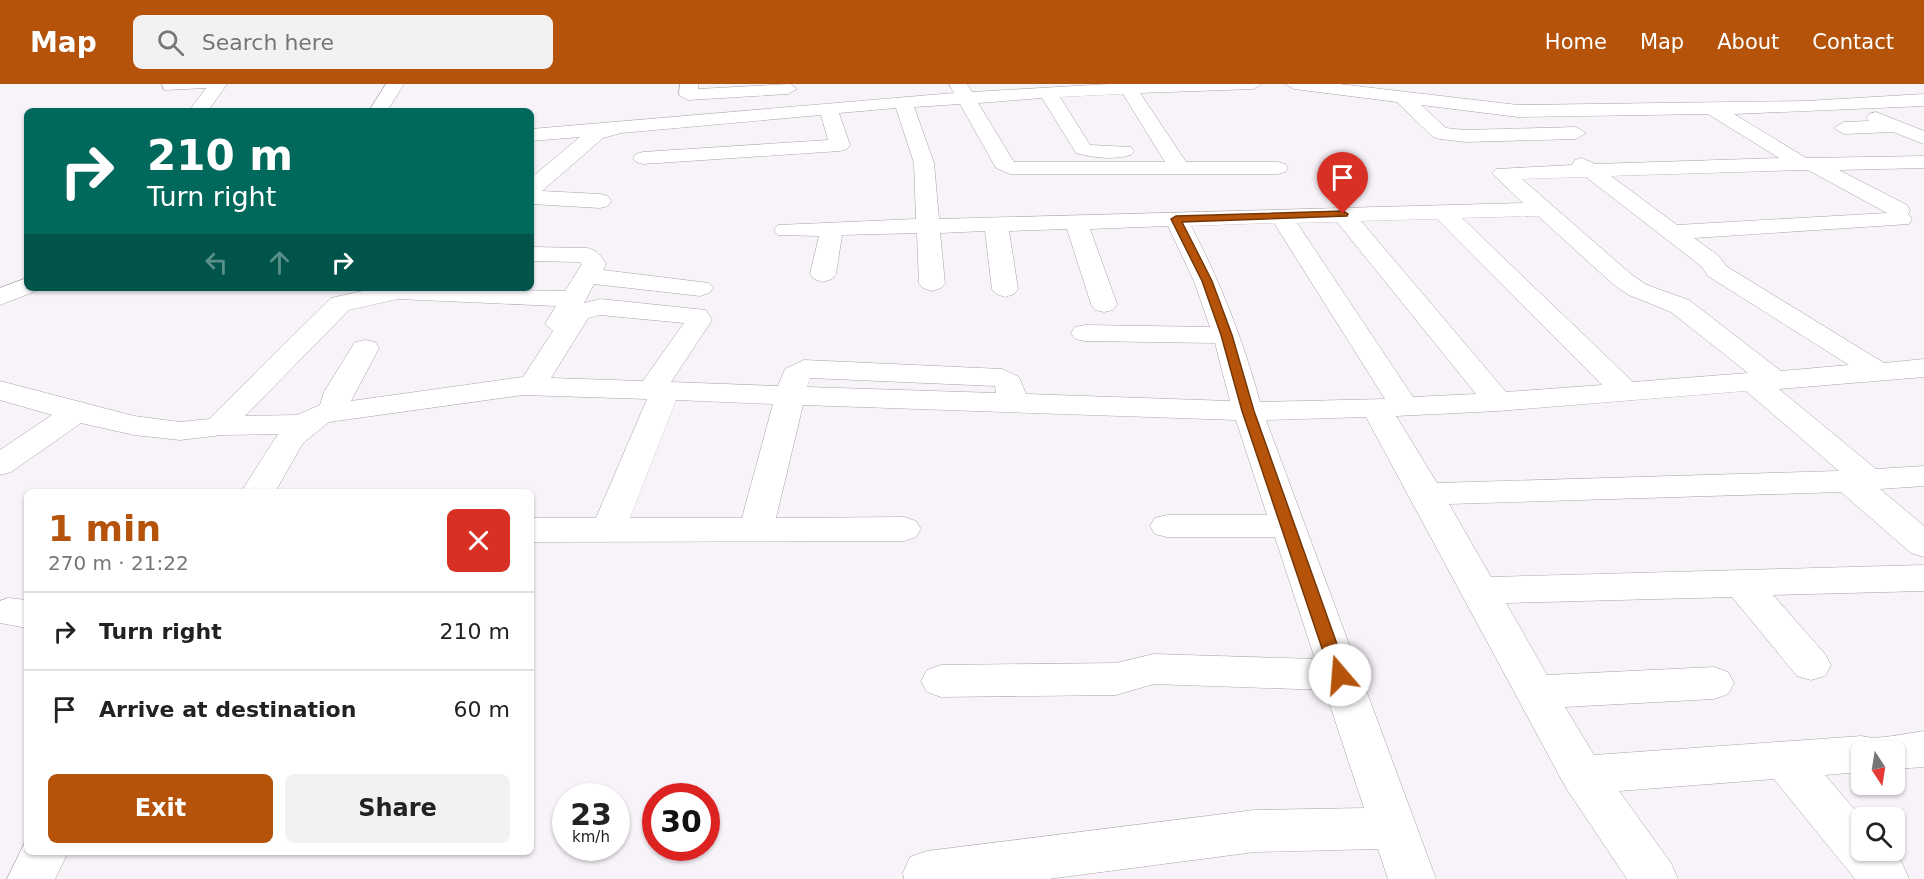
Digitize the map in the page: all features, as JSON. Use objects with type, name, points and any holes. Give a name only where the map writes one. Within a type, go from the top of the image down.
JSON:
[{"type":"street","points":[[170,86],[201,84]]},
{"type":"street","points":[[200,108],[218,84]]},
{"type":"street","points":[[380,108],[395,84]]},
{"type":"street","points":[[689,84],[688,95],[788,87],[795,111]]},
{"type":"street","points":[[534,135],[828,108],[851,99],[903,103],[963,91],[1047,92],[1096,87],[1253,84]]},
{"type":"street","points":[[1294,84],[1518,111],[1713,119],[1922,101]]},
{"type":"street","points":[[1863,84],[1922,101]]},
{"type":"street","points":[[1880,84],[1922,101]]},
{"type":"street","points":[[1128,88],[1180,169]]},
{"type":"street","points":[[963,91],[1003,164],[1010,168],[1278,168]]},
{"type":"street","points":[[1047,92],[1083,149],[1095,152],[1166,148]]},
{"type":"street","points":[[1404,99],[1440,133],[1465,136],[1592,132]]},
{"type":"street","points":[[903,103],[924,163],[932,283]]},
{"type":"street","points":[[1846,106],[1924,138]]},
{"type":"street","points":[[644,158],[840,145],[828,108]]},
{"type":"street","points":[[1518,111],[1588,169],[1710,261],[1717,271],[1879,372]]},
{"type":"street","points":[[1671,232],[1900,214],[1744,129],[1713,119]]},
{"type":"street","points":[[1821,128],[1896,126]]},
{"type":"street","points":[[1744,129],[1779,128]]},
{"type":"street","points":[[534,187],[603,130]]},
{"type":"street","points":[[1924,172],[1914,162],[1503,173],[1623,280],[1638,290],[1680,306],[1765,382],[1924,546]]},
{"type":"street","points":[[534,197],[600,201]]},
{"type":"street","points":[[786,230],[1541,209]]},
{"type":"street","points":[[1443,212],[1626,392]]},
{"type":"street","points":[[1343,214],[1498,402]]},
{"type":"street","points":[[1281,216],[1390,407],[1428,494],[1534,692],[1582,775],[1654,879]]},
{"type":"street","points":[[1176,219],[1207,281],[1227,335],[1248,411],[1412,879]]},
{"type":"street","points":[[1076,221],[1104,304]]},
{"type":"street","points":[[996,224],[1005,289]]},
{"type":"street","points":[[823,274],[832,228]]},
{"type":"street","points":[[527,386],[572,299],[594,264],[587,255],[534,254]]},
{"type":"street","points":[[586,276],[700,288]]},
{"type":"street","points":[[0,297],[24,287]]},
{"type":"street","points":[[222,426],[223,421],[257,384],[340,304],[348,299],[388,291]]},
{"type":"street","points":[[433,291],[572,299]]},
{"type":"street","points":[[527,386],[578,312],[600,307],[697,315],[699,320],[658,391],[608,529]]},
{"type":"street","points":[[1085,333],[1227,335]]},
{"type":"street","points":[[333,412],[339,392],[365,348]]},
{"type":"street","points":[[0,390],[75,413],[181,431],[222,426],[302,424],[315,417],[333,412],[527,386],[1248,411],[1498,402],[1924,368]]},
{"type":"street","points":[[756,530],[789,396]]},
{"type":"street","points":[[0,465],[75,413]]},
{"type":"street","points":[[260,489],[302,424]]},
{"type":"street","points":[[1428,494],[1924,476]]},
{"type":"street","points":[[1167,526],[1290,526]]},
{"type":"street","points":[[534,530],[904,529]]},
{"type":"street","points":[[1480,591],[1924,578]]},
{"type":"street","points":[[1743,585],[1811,665]]},
{"type":"street","points":[[940,681],[1116,679],[1154,669],[1340,675]]},
{"type":"street","points":[[1534,692],[1714,683]]},
{"type":"street","points":[[1905,750],[1924,748]]},
{"type":"street","points":[[1582,775],[1851,755]]},
{"type":"street","points":[[1785,760],[1886,879]]},
{"type":"street","points":[[928,879],[927,873],[1255,831],[1394,828]]},
{"type":"street","points":[[31,879],[43,855]]},
{"type":"route","points":[[1340,675],[1290,526],[1248,411],[1227,335],[1207,281],[1176,219],[1343,214]]}]
